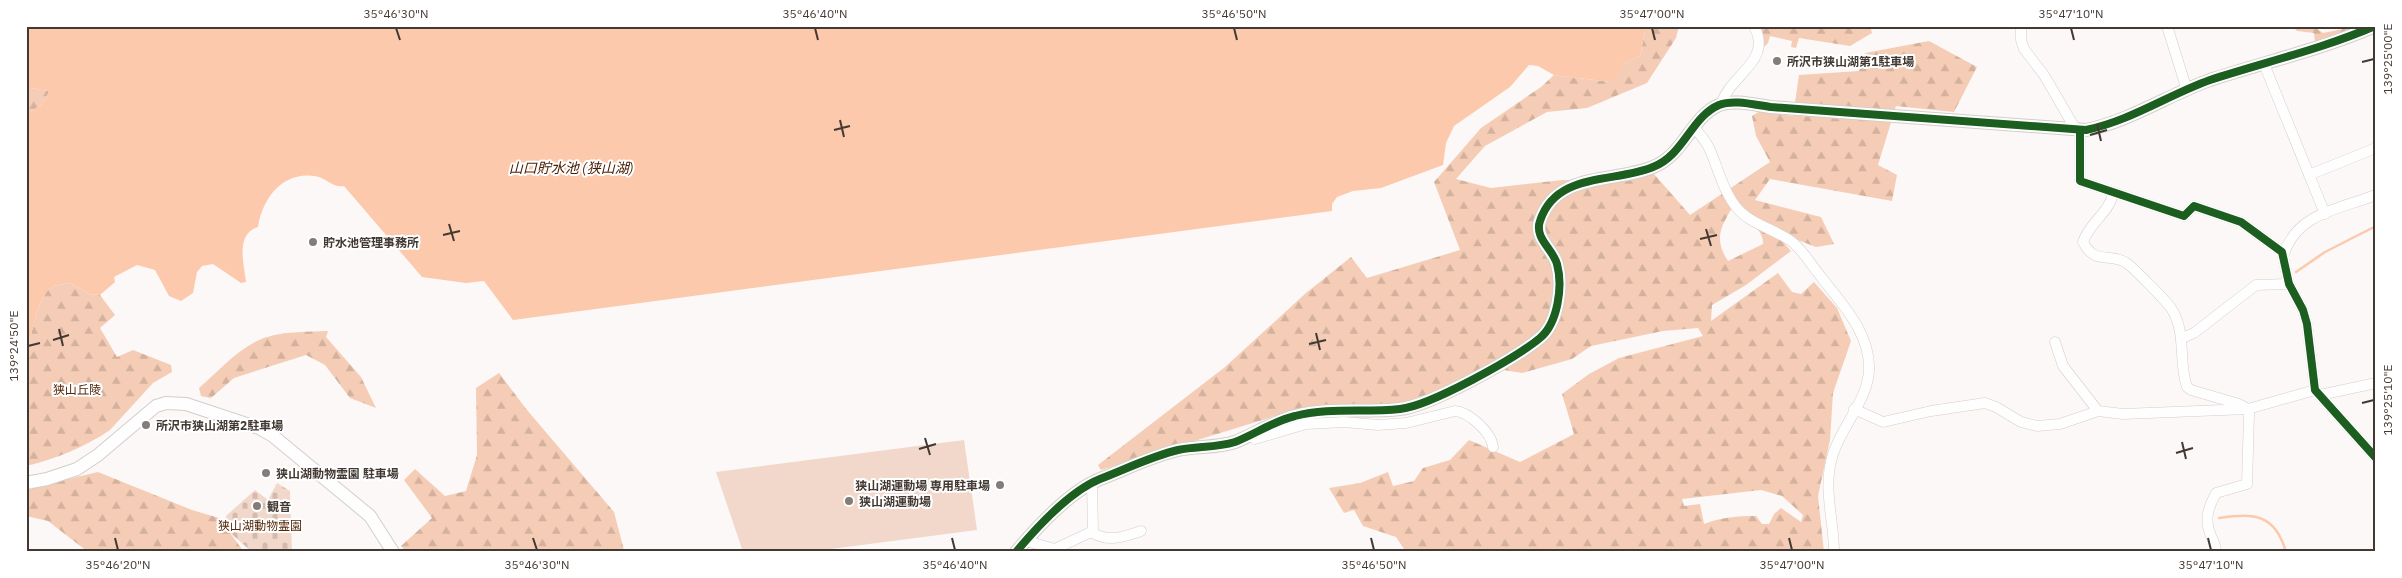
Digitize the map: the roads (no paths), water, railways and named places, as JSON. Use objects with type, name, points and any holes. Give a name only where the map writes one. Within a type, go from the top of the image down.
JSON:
[{"type":"street","points":[[1016,552],[1066,502],[1092,482],[1179,450],[1221,445],[1302,414],[1412,407],[1478,377],[1540,338],[1550,327],[1557,309],[1557,264],[1540,236],[1539,229],[1539,222],[1547,207],[1562,192],[1582,182],[1636,172],[1656,166],[1670,157],[1703,116],[1721,104],[1737,78],[1759,53],[1759,39],[1754,26]]},
{"type":"street","points":[[2021,26],[2021,40],[2024,49],[2044,75],[2078,130],[2080,181],[2113,194],[2184,216],[2194,206],[2241,222],[2284,254]]},
{"type":"street","points":[[2167,26],[2187,90]]},
{"type":"street","points":[[1721,104],[1734,103],[1771,108],[2078,130],[2110,124],[2187,90],[2350,37],[2374,26]]},
{"type":"street","points":[[2264,64],[2325,214]]},
{"type":"street","points":[[1694,128],[1708,145],[1727,193],[1736,207],[1754,221],[1794,243],[1848,310],[1864,341],[1869,363],[1868,379],[1864,392],[1837,444],[1829,474],[1828,495],[1834,552]]},
{"type":"street","points":[[2309,175],[2376,148]]},
{"type":"street","points":[[2113,194],[2112,202],[2086,231],[2083,242],[2093,255],[2125,262],[2171,308],[2182,338],[2187,387],[2191,390],[2239,404],[2248,409]]},
{"type":"street","points":[[2376,195],[2305,223],[2289,239],[2284,254],[2289,284],[2303,310],[2307,324],[2318,392],[2376,458]]},
{"type":"street","points":[[2182,338],[2194,333],[2256,285],[2289,284]]},
{"type":"street","points":[[2055,342],[2063,366],[2098,410],[2110,414],[2248,409],[2318,392],[2376,383]]},
{"type":"street","points":[[26,483],[62,475],[77,469],[98,455],[156,406],[177,402],[259,428],[273,436],[370,516],[393,552]]},
{"type":"street","points":[[1854,409],[1884,422],[1931,411],[1985,403],[1996,407],[2016,420],[2037,426],[2056,425],[2098,410]]},
{"type":"street","points":[[2216,552],[2207,514],[2216,493],[2246,484],[2249,460],[2248,409]]},
{"type":"street","points":[[1249,435],[1255,439],[1317,422],[1378,425],[1406,423],[1462,411],[1478,424],[1492,441],[1493,447]]},
{"type":"street","points":[[1092,482],[1093,533]]},
{"type":"street","points":[[1026,540],[1055,550],[1091,532],[1101,538],[1115,539],[1141,531]]},
{"type":"water","name":"山口貯水池 (狭山湖)","points":[[26,26],[1646,26],[1640,56],[1623,64],[1617,77],[1611,82],[1554,75],[1538,66],[1529,65],[1510,87],[1454,126],[1446,143],[1443,165],[1381,188],[1353,191],[1337,197],[1332,204],[1332,211],[513,320],[484,281],[466,283],[422,277],[344,186],[336,186],[315,176],[303,176],[293,178],[276,189],[264,207],[258,227],[246,236],[243,259],[246,282],[241,283],[213,264],[202,266],[197,272],[193,293],[181,301],[169,296],[155,270],[137,265],[114,277],[115,282],[100,295],[90,294],[70,283],[53,286],[47,291],[39,305],[26,353],[26,115],[41,105],[48,91],[26,87]]},
{"type":"waterway","points":[[2296,272],[2325,252],[2376,226]]},
{"type":"waterway","points":[[2219,518],[2243,516],[2262,519],[2276,530],[2286,552]]},
{"type":"place","name":"所沢市狭山湖第1駐車場","points":[[1777,61]]},
{"type":"place","name":"貯水池管理事務所","points":[[313,242]]},
{"type":"place","name":"所沢市狭山湖第2駐車場","points":[[146,425]]},
{"type":"place","name":"狭山湖動物霊園 駐車場","points":[[266,473]]},
{"type":"place","name":"狭山湖運動場 専用駐車場","points":[[1000,485]]},
{"type":"place","name":"狭山湖運動場","points":[[849,501]]},
{"type":"place","name":"観音","points":[[257,506]]},
{"type":"park label","name":"狭山丘陵","points":[[77,389]]},
{"type":"park label","name":"狭山湖動物霊園","points":[[260,525]]}]
